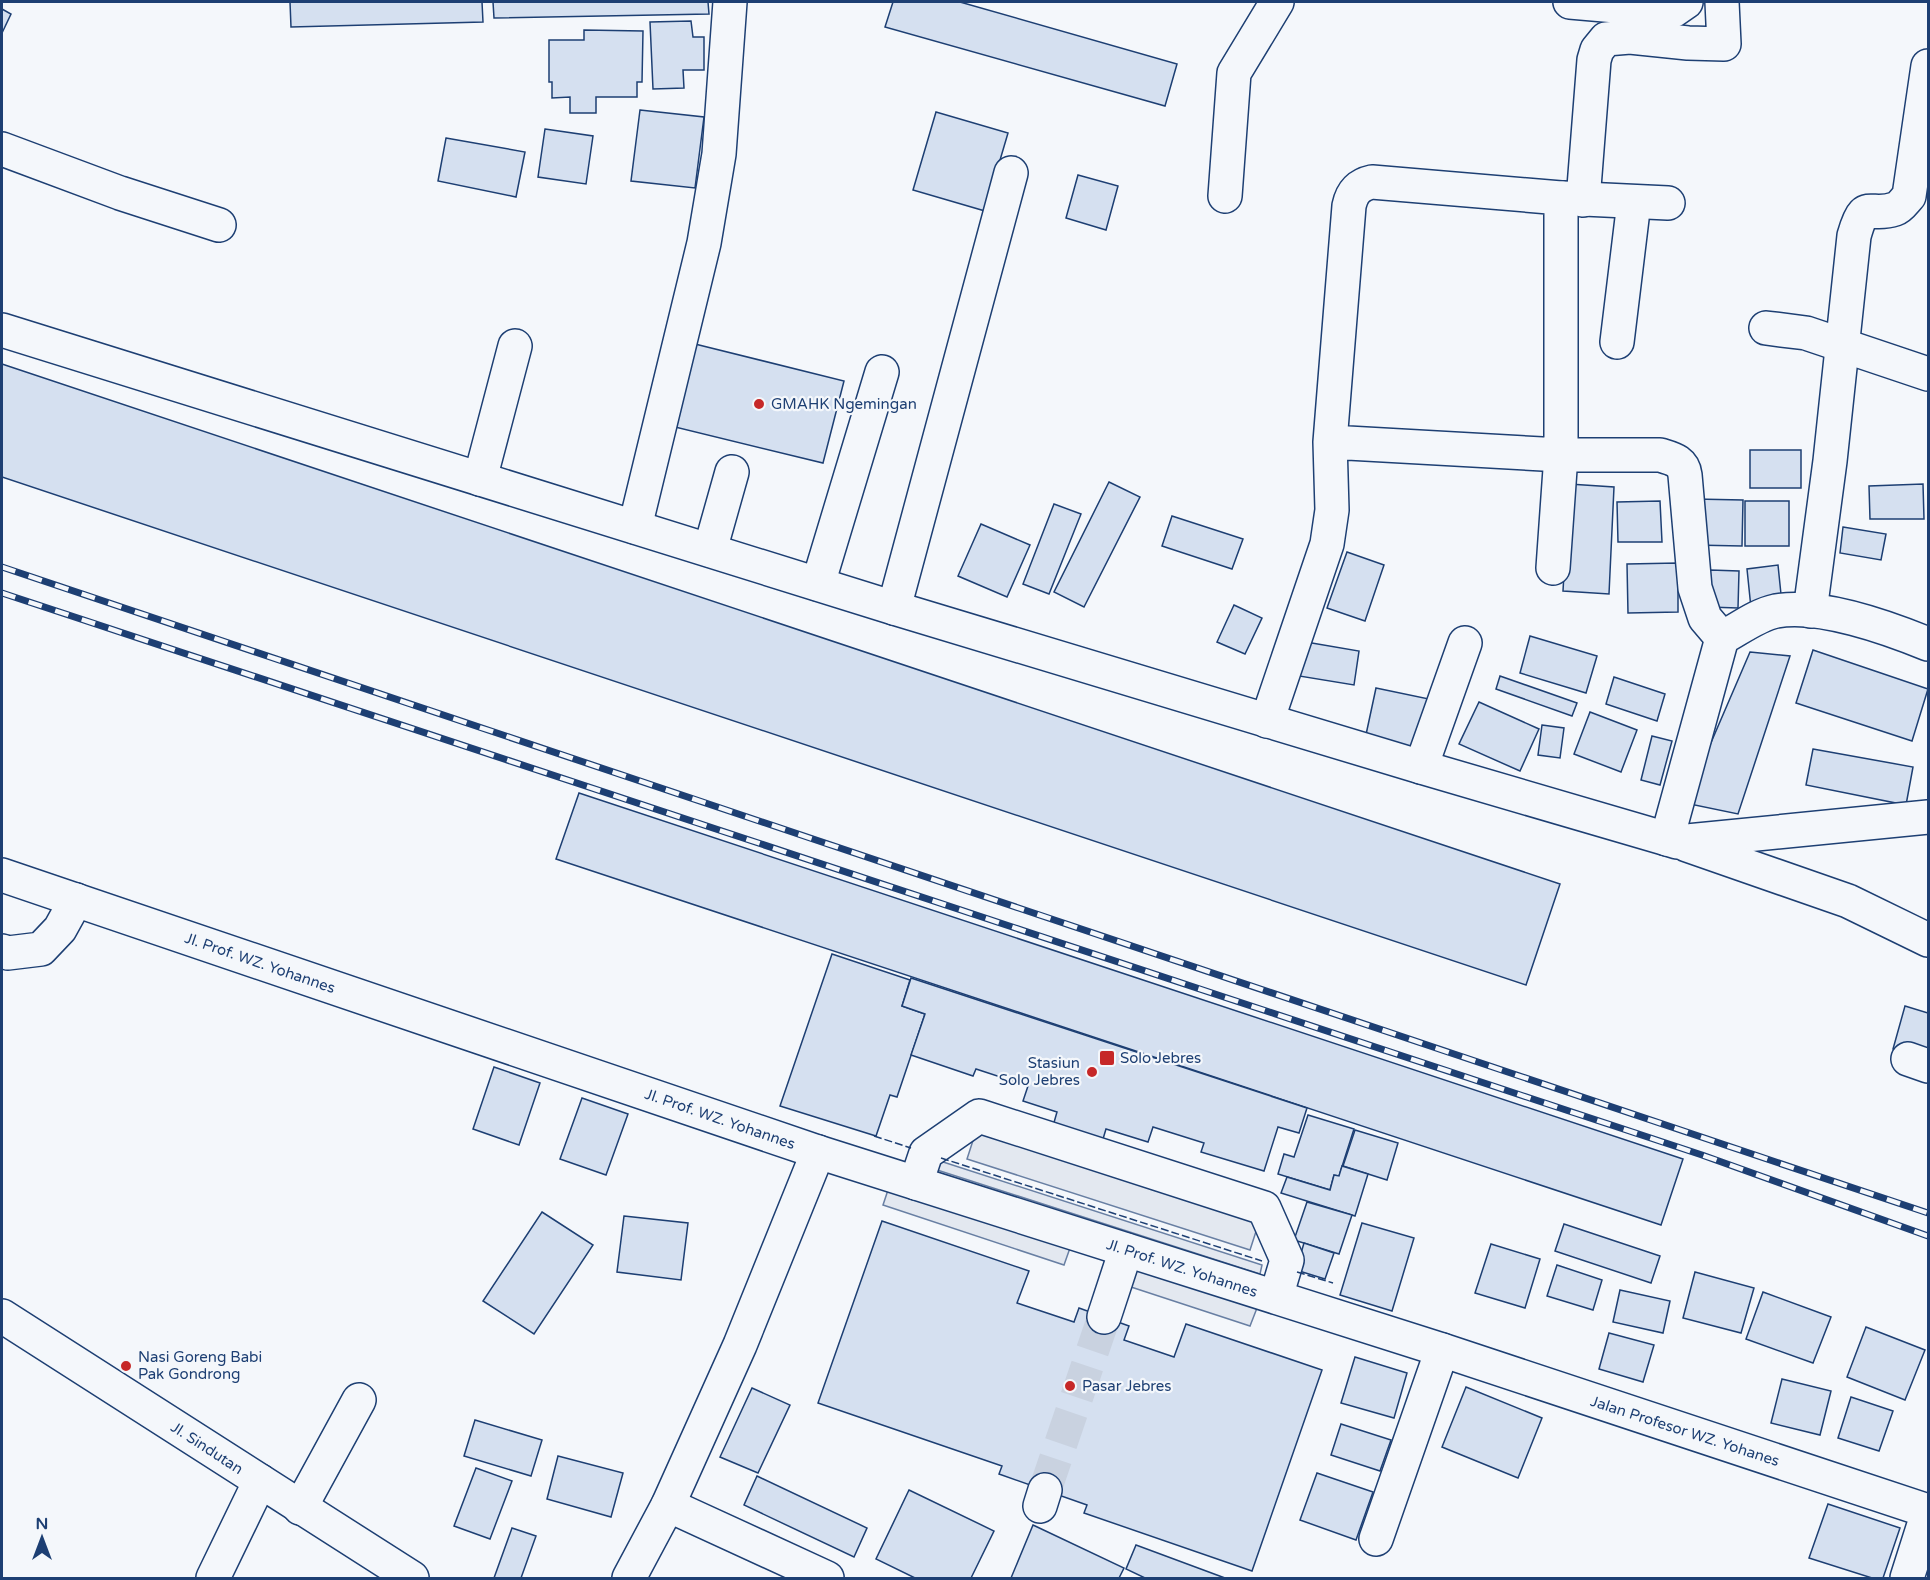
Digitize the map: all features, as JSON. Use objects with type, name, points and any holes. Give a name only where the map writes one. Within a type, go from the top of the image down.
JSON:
[{"type":"street","points":[[635,527],[704,243],[719,154],[730,2]]},
{"type":"street","points":[[1225,196],[1234,73],[1277,2]]},
{"type":"street","points":[[1570,2],[1673,11],[1686,2]]},
{"type":"street","points":[[1553,568],[1561,456],[1572,199],[1594,60],[1597,50],[1606,39],[1630,37],[1724,44],[1722,2]]},
{"type":"street","points":[[1810,611],[1830,461],[1854,236],[1857,223],[1866,211],[1893,209],[1909,196],[1929,66]]},
{"type":"street","points":[[2,149],[120,193],[219,225]]},
{"type":"street","points":[[894,608],[1011,173]]},
{"type":"street","points":[[1268,721],[1327,544],[1332,510],[1330,442],[1349,206],[1352,195],[1358,188],[1372,182],[1572,199],[1668,203]]},
{"type":"street","points":[[1617,342],[1634,202]]},
{"type":"street","points":[[1766,328],[1806,333],[1929,374]]},
{"type":"street","points":[[2,330],[894,608],[1672,840],[1848,901],[1929,940]]},
{"type":"street","points":[[480,479],[515,346]]},
{"type":"street","points":[[818,584],[882,372]]},
{"type":"street","points":[[1330,442],[1561,456],[1660,455],[1682,464],[1685,475],[1695,588],[1705,618],[1722,638]]},
{"type":"street","points":[[710,550],[732,472]]},
{"type":"street","points":[[1672,840],[1722,638],[1776,611],[1810,611],[1882,626],[1929,644]]},
{"type":"street","points":[[1421,767],[1465,643]]},
{"type":"street","points":[[1672,840],[1929,817]]},
{"type":"street","name":"Jl. Prof. WZ. Yohannes","points":[[2,875],[818,1152],[1442,1350]]},
{"type":"street","points":[[2,951],[8,953],[41,949],[60,928],[76,900]]},
{"type":"street","points":[[916,1183],[926,1153],[979,1116],[990,1119],[1264,1208],[1287,1260],[1276,1297]]},
{"type":"street","points":[[629,1578],[668,1505],[740,1345],[818,1152]]},
{"type":"street","points":[[1104,1317],[1126,1250]]},
{"type":"street","name":"Jl. Sindutan","points":[[2,1316],[412,1578]]},
{"type":"street","points":[[1376,1539],[1442,1350]]},
{"type":"street","name":"Jalan Profesor WZ. Yohanes","points":[[1442,1350],[1929,1512]]},
{"type":"street","points":[[300,1508],[359,1400]]},
{"type":"street","points":[[213,1578],[260,1482]]},
{"type":"street","points":[[668,1505],[826,1578]]},
{"type":"street","points":[[1907,1578],[1929,1512]]},
{"type":"shaded area","points":[[978,1125],[1261,1216],[1250,1250],[967,1159]]},
{"type":"shaded area","points":[[937,1160],[1262,1265],[1260,1274],[934,1169]]},
{"type":"shaded area","points":[[889,1187],[1070,1248],[1064,1265],[883,1205]]},
{"type":"shaded area","points":[[1137,1269],[1257,1308],[1250,1326],[1131,1287]]},
{"type":"building","points":[[290,2],[482,2],[483,22],[291,27]]},
{"type":"building","points":[[493,2],[708,2],[709,14],[494,18]]},
{"type":"building","points":[[893,2],[960,2],[1177,64],[1165,106],[885,27]]},
{"type":"building","points":[[2,9],[11,14],[2,33]]},
{"type":"building","points":[[691,21],[693,37],[704,37],[704,70],[683,70],[684,88],[653,89],[650,22]]},
{"type":"building","points":[[584,30],[643,31],[642,82],[637,82],[637,97],[596,97],[596,113],[570,113],[570,97],[552,98],[552,82],[549,82],[549,40],[584,40]]},
{"type":"building","points":[[640,110],[704,117],[695,188],[631,181]]},
{"type":"building","points":[[936,112],[1008,133],[985,211],[913,190]]},
{"type":"building","points":[[545,129],[593,136],[586,184],[538,177]]},
{"type":"building","points":[[446,138],[525,152],[516,197],[438,181]]},
{"type":"building","points":[[1078,175],[1118,186],[1106,230],[1066,218]]},
{"type":"building","name":"GMAHK Ngemingan","points":[[695,344],[844,381],[823,463],[675,427]]},
{"type":"building","points":[[2,364],[1560,884],[1526,985],[2,477]]},
{"type":"building","points":[[1750,450],[1801,450],[1801,488],[1750,488]]},
{"type":"building","points":[[1109,482],[1140,497],[1084,607],[1054,592]]},
{"type":"building","points":[[1569,484],[1614,487],[1609,594],[1563,591]]},
{"type":"building","points":[[1923,484],[1924,519],[1870,519],[1869,486]]},
{"type":"building","points":[[1694,499],[1743,500],[1742,546],[1693,545]]},
{"type":"building","points":[[1660,501],[1662,542],[1618,542],[1617,502]]},
{"type":"building","points":[[1745,501],[1789,501],[1789,546],[1745,546]]},
{"type":"building","points":[[1054,504],[1081,514],[1049,594],[1023,584]]},
{"type":"building","points":[[1172,516],[1243,539],[1232,569],[1162,546]]},
{"type":"building","points":[[981,524],[1030,545],[1007,597],[958,576]]},
{"type":"building","points":[[1843,527],[1886,534],[1881,560],[1840,553]]},
{"type":"building","points":[[1347,552],[1384,565],[1365,621],[1327,608]]},
{"type":"building","points":[[1678,563],[1678,612],[1628,613],[1627,564]]},
{"type":"building","points":[[1778,565],[1782,604],[1751,608],[1747,569]]},
{"type":"building","points":[[1710,570],[1739,571],[1738,608],[1708,607]]},
{"type":"building","points":[[1234,605],[1262,618],[1245,654],[1217,642]]},
{"type":"building","points":[[1530,636],[1597,656],[1586,693],[1520,673]]},
{"type":"building","points":[[1306,642],[1359,651],[1354,685],[1299,676]]},
{"type":"building","points":[[1813,650],[1928,689],[1912,741],[1796,703]]},
{"type":"building","points":[[1750,652],[1790,656],[1738,814],[1685,803]]},
{"type":"building","points":[[1500,676],[1577,703],[1572,716],[1496,689]]},
{"type":"building","points":[[1614,677],[1665,694],[1657,721],[1606,704]]},
{"type":"building","points":[[1376,688],[1429,699],[1418,755],[1364,744]]},
{"type":"building","points":[[1479,702],[1539,729],[1520,771],[1459,744]]},
{"type":"building","points":[[1590,712],[1637,730],[1621,772],[1574,754]]},
{"type":"building","points":[[1542,725],[1564,728],[1560,758],[1538,755]]},
{"type":"building","points":[[1652,736],[1672,741],[1660,785],[1641,780]]},
{"type":"building","points":[[1813,749],[1913,767],[1906,805],[1806,785]]},
{"type":"building","points":[[579,793],[1683,1159],[1661,1225],[556,859]]},
{"type":"building","points":[[832,954],[910,980],[902,1006],[925,1014],[897,1097],[890,1095],[876,1136],[780,1106]]},
{"type":"building","name":"Stasiun Solo Jebres","points":[[911,978],[1307,1108],[1299,1133],[1278,1127],[1264,1171],[1201,1152],[1204,1143],[1153,1127],[1148,1142],[1106,1129],[1100,1149],[1051,1133],[1057,1112],[1023,1101],[1028,1086],[976,1069],[973,1076],[911,1055],[925,1014],[902,1006]]},
{"type":"building","points":[[1905,1006],[1928,1013],[1928,1060],[1893,1049]]},
{"type":"building","points":[[494,1067],[540,1083],[519,1145],[473,1129]]},
{"type":"building","points":[[582,1098],[628,1114],[606,1175],[560,1159]]},
{"type":"building","points":[[1308,1115],[1354,1129],[1339,1176],[1334,1175],[1330,1190],[1278,1174],[1284,1154],[1294,1157]]},
{"type":"building","points":[[1355,1130],[1398,1143],[1387,1180],[1343,1166]]},
{"type":"building","points":[[1342,1166],[1368,1174],[1355,1216],[1281,1193],[1287,1177],[1330,1190],[1334,1175],[1339,1176]]},
{"type":"building","points":[[1307,1202],[1352,1215],[1339,1254],[1294,1240]]},
{"type":"building","points":[[542,1212],[593,1245],[534,1334],[483,1301]]},
{"type":"building","points":[[624,1216],[688,1223],[681,1280],[617,1272]]},
{"type":"building","name":"Pasar Jebres","points":[[882,1221],[1029,1271],[1017,1303],[1074,1322],[1079,1308],[1129,1326],[1124,1340],[1174,1357],[1186,1324],[1322,1370],[1252,1571],[1084,1513],[1087,1505],[999,1474],[1002,1466],[818,1403]]},
{"type":"building","points":[[1362,1223],[1414,1238],[1392,1311],[1340,1295]]},
{"type":"building","points":[[1564,1224],[1660,1256],[1651,1283],[1555,1251]]},
{"type":"building","points":[[1304,1243],[1334,1253],[1325,1279],[1296,1270]]},
{"type":"building","points":[[1491,1244],[1540,1259],[1525,1308],[1475,1293]]},
{"type":"building","points":[[1557,1265],[1602,1280],[1593,1310],[1547,1296]]},
{"type":"building","points":[[1695,1272],[1754,1288],[1741,1333],[1683,1318]]},
{"type":"building","points":[[1620,1290],[1670,1301],[1663,1333],[1613,1322]]},
{"type":"building","points":[[1763,1292],[1831,1317],[1813,1363],[1746,1339]]},
{"type":"building","points":[[1866,1327],[1925,1350],[1905,1400],[1847,1377]]},
{"type":"building","points":[[1609,1333],[1654,1345],[1643,1382],[1599,1369]]},
{"type":"building","points":[[1355,1357],[1407,1373],[1394,1418],[1341,1403]]},
{"type":"building","points":[[1782,1379],[1831,1391],[1820,1435],[1771,1423]]},
{"type":"building","points":[[1466,1387],[1542,1418],[1518,1478],[1442,1447]]},
{"type":"building","points":[[752,1388],[790,1405],[758,1473],[720,1457]]},
{"type":"building","points":[[1851,1397],[1893,1411],[1879,1451],[1838,1438]]},
{"type":"building","points":[[475,1420],[542,1440],[531,1476],[464,1456]]},
{"type":"building","points":[[1341,1424],[1391,1440],[1380,1471],[1331,1455]]},
{"type":"building","points":[[558,1456],[623,1473],[611,1517],[547,1499]]},
{"type":"building","points":[[476,1468],[512,1481],[490,1539],[454,1526]]},
{"type":"building","points":[[1317,1473],[1373,1492],[1356,1540],[1300,1520]]},
{"type":"building","points":[[757,1476],[867,1528],[854,1557],[744,1505]]},
{"type":"building","points":[[909,1490],[994,1531],[971,1578],[915,1578],[876,1559]]},
{"type":"building","points":[[1828,1504],[1900,1528],[1883,1578],[1872,1578],[1809,1558]]},
{"type":"building","points":[[1033,1525],[1124,1568],[1119,1578],[1011,1578]]},
{"type":"building","points":[[512,1528],[536,1536],[521,1578],[494,1578]]},
{"type":"building","points":[[1136,1545],[1225,1578],[1145,1578],[1126,1569]]},
{"type":"tunnel","points":[[1045,1490],[1104,1317]]},
{"type":"railway","points":[[2,567],[1928,1213]]},
{"type":"railway","points":[[2,593],[1702,1155],[1928,1236]]},
{"type":"fence","points":[[874,1136],[911,1148]]},
{"type":"fence","points":[[941,1158],[1262,1261]]},
{"type":"fence","points":[[1297,1272],[1333,1283]]},
{"type":"place","name":"GMAHK Ngemingan","points":[[759,404]]},
{"type":"place","name":"Solo Jebres","points":[[1107,1058]]},
{"type":"place","name":"Stasiun Solo Jebres","points":[[1092,1072]]},
{"type":"place","name":"Nasi Goreng Babi Pak Gondrong","points":[[126,1366]]},
{"type":"place","name":"Pasar Jebres","points":[[1070,1386]]}]
